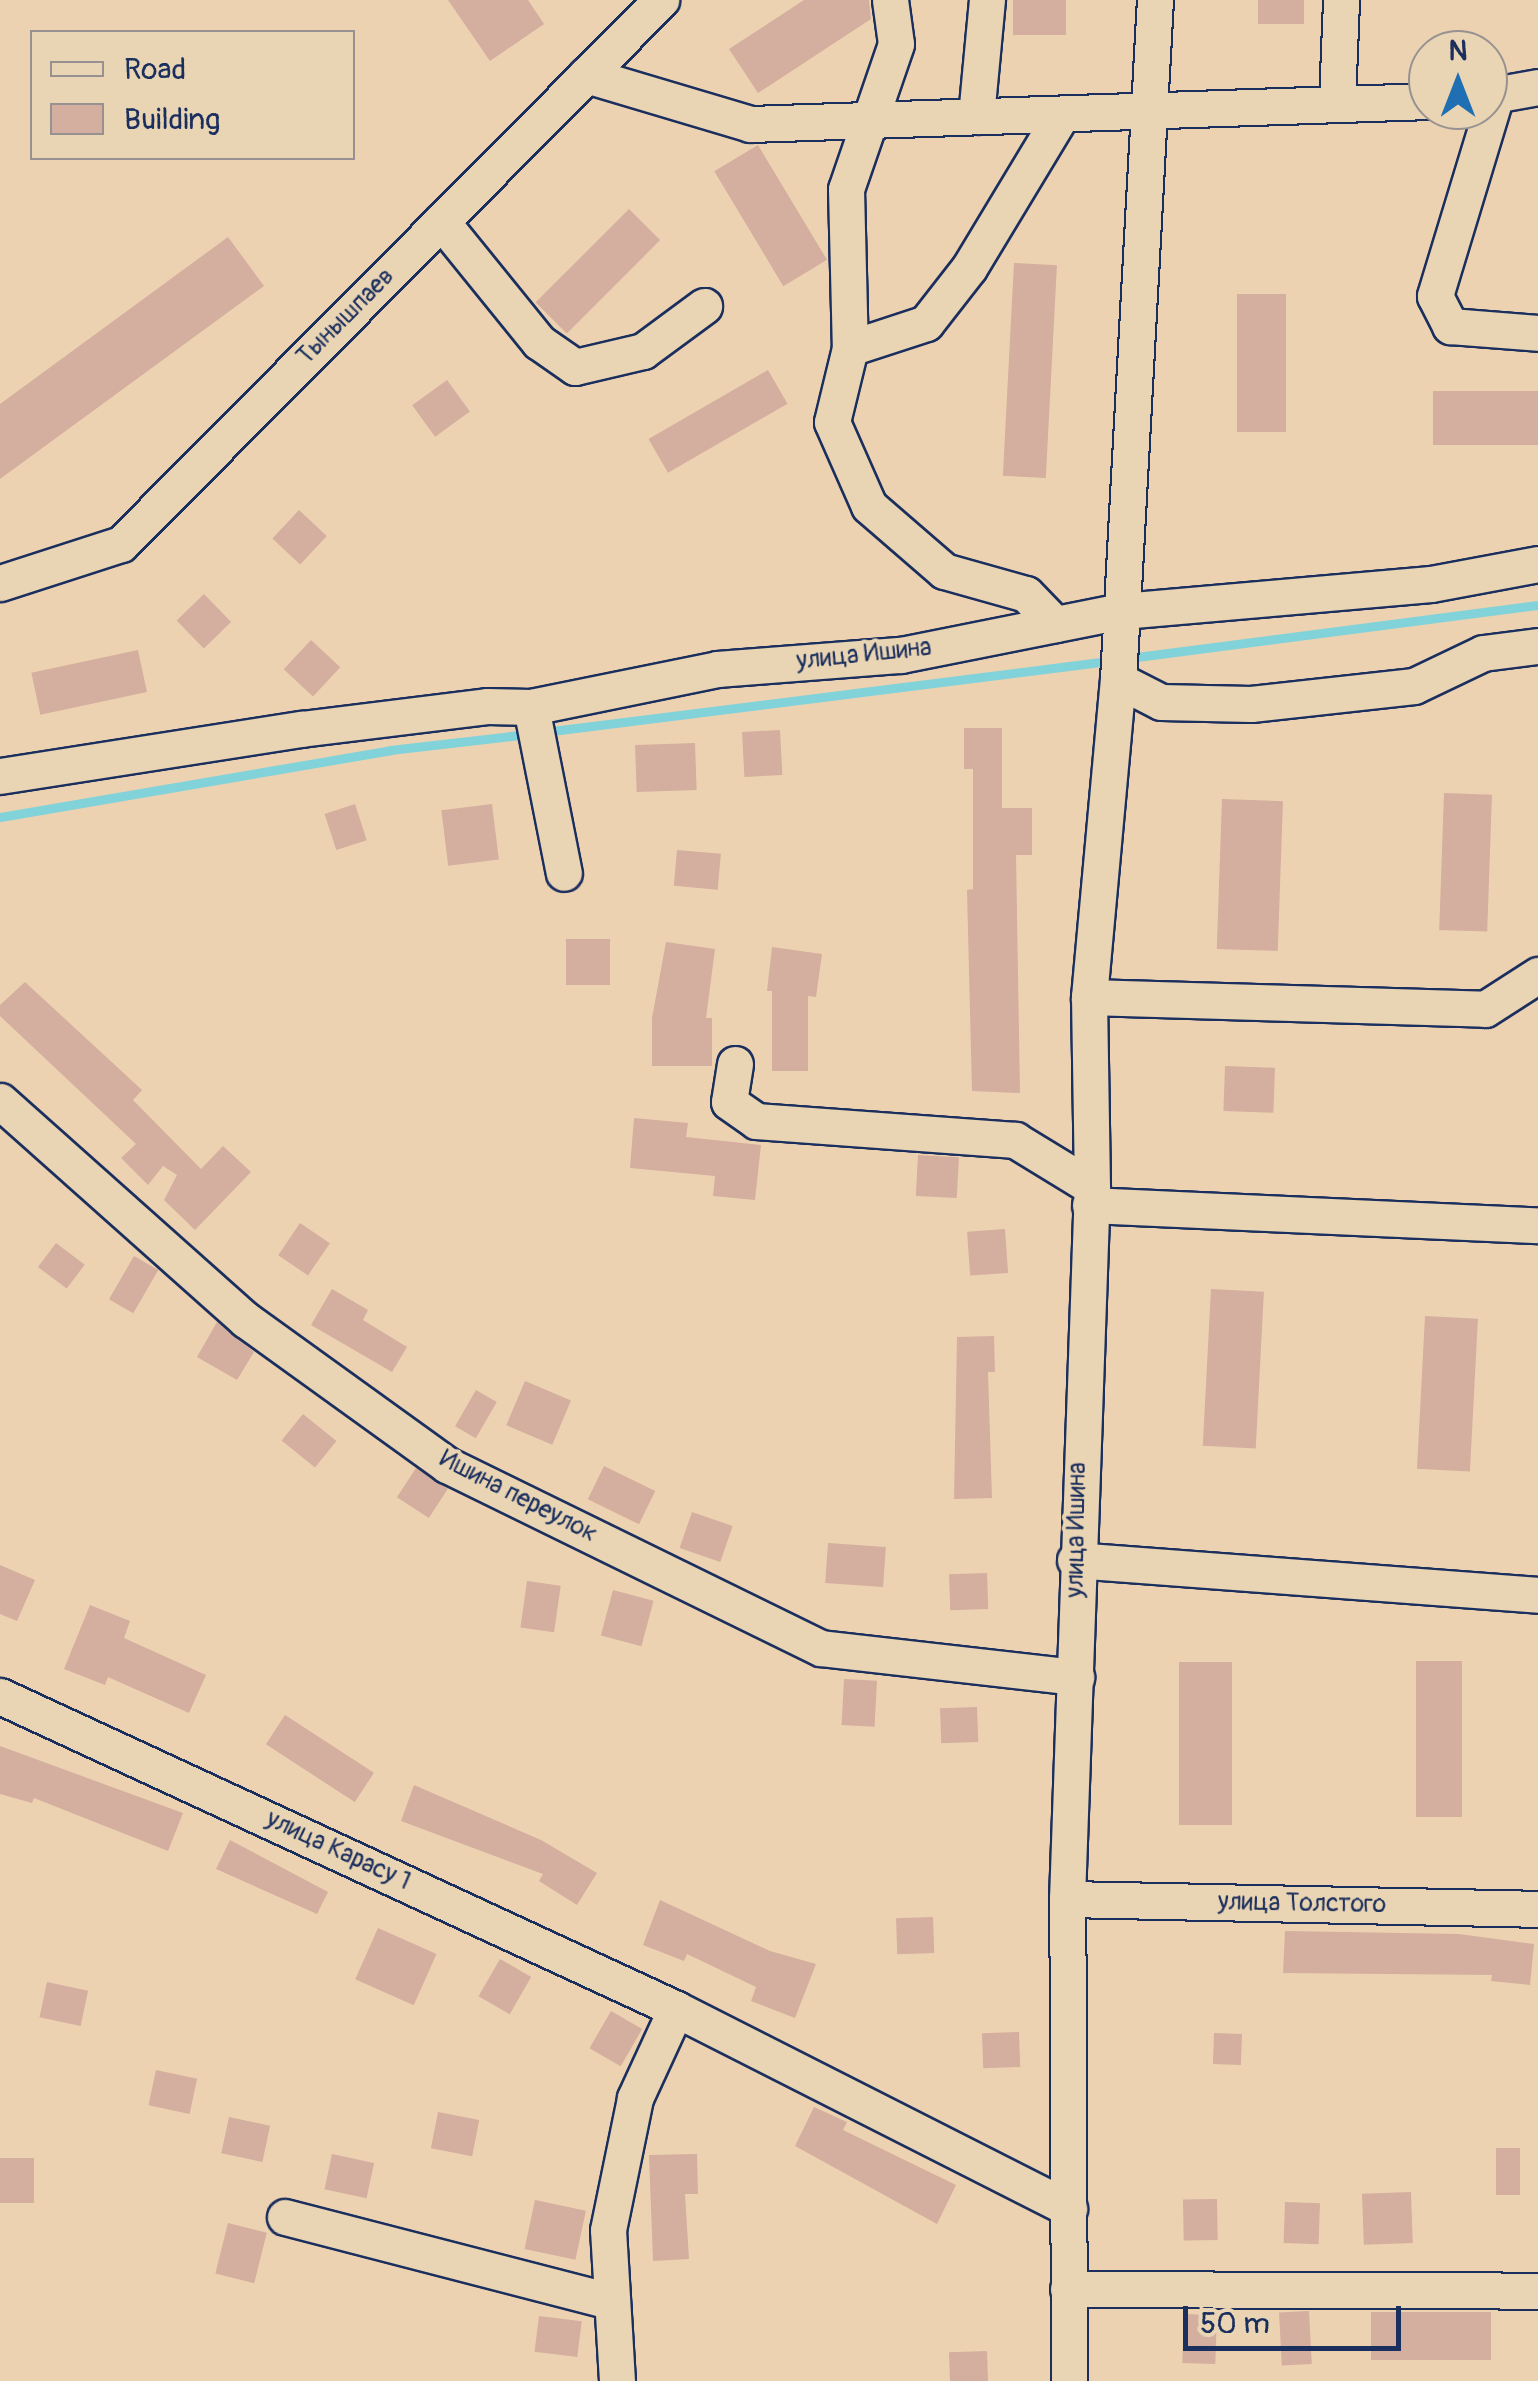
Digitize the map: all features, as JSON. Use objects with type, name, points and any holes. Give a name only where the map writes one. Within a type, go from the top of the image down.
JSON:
[{"type":"street","name":"Тынышпаев","points":[[0,583],[122,544],[661,0]]},
{"type":"street","points":[[890,0],[896,44],[865,120],[846,189],[850,348],[832,422],[869,506],[944,571],[1026,594],[1055,624]]},
{"type":"street","points":[[976,116],[987,0]]},
{"type":"street","points":[[1122,611],[1155,0]]},
{"type":"street","points":[[1337,101],[1341,0]]},
{"type":"street","points":[[586,75],[750,124],[1408,101]]},
{"type":"street","points":[[1508,93],[1538,87]]},
{"type":"street","points":[[850,348],[926,323],[978,253],[1062,114]]},
{"type":"street","points":[[1482,130],[1435,296],[1450,326],[1538,333]]},
{"type":"street","points":[[441,222],[539,342],[576,367],[643,351],[704,306]]},
{"type":"street","name":"улица Ишина","points":[[0,776],[301,729],[531,707],[717,670],[901,655],[1122,611],[1431,584],[1538,564]]},
{"type":"street","name":"улица Ишина","points":[[1068,2381],[1067,1899],[1076,1677],[1075,1560],[1091,1196],[1090,998],[1122,611]]},
{"type":"street","points":[[1118,680],[1161,702],[1251,704],[1414,686],[1483,654],[1538,646]]},
{"type":"street","points":[[531,707],[564,872]]},
{"type":"street","points":[[1090,998],[1485,1008],[1538,976]]},
{"type":"street","points":[[735,1064],[729,1102],[756,1121],[1015,1140],[1091,1196],[1538,1225]]},
{"type":"street","name":"Ишина переулок","points":[[0,1101],[246,1320],[448,1465],[821,1648],[1076,1677]]},
{"type":"street","points":[[1075,1560],[1538,1595]]},
{"type":"street","name":"улица Карасу 1","points":[[0,1696],[676,2009],[1069,2208]]},
{"type":"street","name":"улица Толстого","points":[[1067,1899],[1538,1910]]},
{"type":"street","points":[[618,2381],[608,2230],[635,2098],[676,2009]]},
{"type":"street","points":[[285,2217],[610,2301]]},
{"type":"street","points":[[1068,2289],[1538,2291]]},
{"type":"building","points":[[448,0],[528,0],[544,24],[490,61]]},
{"type":"building","points":[[804,0],[869,0],[871,19],[758,93],[729,49]]},
{"type":"building","points":[[1013,0],[1066,0],[1066,35],[1013,35]]},
{"type":"building","points":[[1258,0],[1304,0],[1304,24],[1258,24]]},
{"type":"building","points":[[758,145],[827,260],[783,286],[714,171]]},
{"type":"building","points":[[629,209],[660,240],[567,333],[536,302]]},
{"type":"building","points":[[228,237],[264,286],[0,479],[0,404]]},
{"type":"building","points":[[1014,263],[1057,265],[1046,478],[1003,476]]},
{"type":"building","points":[[1237,294],[1286,294],[1286,432],[1237,432]]},
{"type":"building","points":[[768,370],[788,404],[668,473],[648,439]]},
{"type":"building","points":[[447,380],[470,412],[435,437],[412,405]]},
{"type":"building","points":[[1433,391],[1538,391],[1538,445],[1433,445]]},
{"type":"building","points":[[299,510],[327,536],[300,564],[272,539]]},
{"type":"building","points":[[204,594],[231,622],[204,648],[177,620]]},
{"type":"building","points":[[311,640],[340,667],[313,697],[284,669]]},
{"type":"building","points":[[138,650],[147,692],[40,715],[31,673]]},
{"type":"building","points":[[964,728],[1002,728],[1002,808],[1032,808],[1032,855],[1016,855],[1020,1093],[972,1091],[967,890],[973,889],[973,769],[964,769]]},
{"type":"building","points":[[780,730],[782,775],[744,777],[742,732]]},
{"type":"building","points":[[695,743],[697,790],[637,792],[635,745]]},
{"type":"building","points":[[1444,793],[1492,795],[1487,932],[1439,930]]},
{"type":"building","points":[[1222,799],[1283,801],[1278,951],[1217,949]]},
{"type":"building","points":[[355,804],[367,840],[336,850],[325,814]]},
{"type":"building","points":[[492,804],[499,860],[448,866],[441,810]]},
{"type":"building","points":[[677,850],[721,854],[718,890],[674,886]]},
{"type":"building","points":[[566,939],[610,939],[610,985],[566,985]]},
{"type":"building","points":[[666,942],[715,949],[706,1018],[712,1018],[712,1066],[652,1066],[652,1018]]},
{"type":"building","points":[[772,947],[822,954],[816,997],[808,996],[808,1071],[772,1071],[772,991],[767,991]]},
{"type":"building","points":[[25,982],[142,1090],[133,1100],[201,1169],[223,1146],[251,1172],[195,1230],[164,1200],[177,1175],[163,1166],[148,1185],[121,1158],[136,1144],[0,1016],[0,1005]]},
{"type":"building","points":[[1225,1066],[1275,1068],[1273,1113],[1223,1111]]},
{"type":"building","points":[[634,1118],[688,1123],[686,1137],[761,1145],[755,1200],[713,1196],[715,1176],[630,1168]]},
{"type":"building","points":[[918,1155],[959,1157],[957,1198],[916,1196]]},
{"type":"building","points":[[300,1223],[330,1243],[308,1275],[278,1255]]},
{"type":"building","points":[[1005,1229],[1008,1273],[970,1276],[967,1232]]},
{"type":"building","points":[[56,1243],[85,1265],[67,1289],[38,1267]]},
{"type":"building","points":[[134,1256],[158,1270],[133,1313],[109,1299]]},
{"type":"building","points":[[332,1289],[368,1310],[363,1320],[407,1347],[392,1372],[311,1325]]},
{"type":"building","points":[[1211,1289],[1264,1292],[1256,1449],[1203,1446]]},
{"type":"building","points":[[1425,1316],[1478,1319],[1470,1472],[1417,1469]]},
{"type":"building","points":[[217,1322],[254,1352],[237,1380],[197,1357]]},
{"type":"building","points":[[994,1336],[995,1372],[988,1372],[992,1498],[954,1499],[957,1337]]},
{"type":"building","points":[[525,1381],[571,1401],[552,1445],[506,1425]]},
{"type":"building","points":[[476,1390],[497,1402],[476,1438],[455,1426]]},
{"type":"building","points":[[303,1414],[336,1441],[315,1467],[282,1440]]},
{"type":"building","points":[[604,1466],[655,1491],[639,1524],[588,1499]]},
{"type":"building","points":[[416,1468],[448,1489],[429,1518],[397,1497]]},
{"type":"building","points":[[692,1512],[733,1526],[720,1562],[680,1548]]},
{"type":"building","points":[[828,1543],[886,1547],[883,1587],[825,1583]]},
{"type":"building","points":[[0,1565],[35,1580],[17,1621],[0,1614]]},
{"type":"building","points":[[987,1573],[988,1609],[950,1610],[949,1574]]},
{"type":"building","points":[[527,1581],[561,1586],[554,1632],[520,1628]]},
{"type":"building","points":[[613,1590],[654,1601],[641,1646],[601,1635]]},
{"type":"building","points":[[90,1605],[130,1621],[124,1638],[206,1675],[189,1713],[108,1677],[105,1685],[64,1669]]},
{"type":"building","points":[[1416,1661],[1462,1661],[1462,1817],[1416,1817]]},
{"type":"building","points":[[1179,1662],[1232,1662],[1232,1825],[1179,1825]]},
{"type":"building","points":[[844,1679],[877,1681],[875,1727],[842,1725]]},
{"type":"building","points":[[977,1707],[978,1742],[941,1743],[940,1708]]},
{"type":"building","points":[[285,1715],[374,1773],[355,1802],[266,1744]]},
{"type":"building","points":[[0,1746],[183,1813],[168,1851],[34,1798],[32,1803],[0,1794]]},
{"type":"building","points":[[414,1785],[541,1840],[597,1873],[577,1905],[539,1881],[543,1874],[401,1821]]},
{"type":"building","points":[[230,1840],[328,1892],[317,1914],[216,1869]]},
{"type":"building","points":[[660,1900],[770,1951],[816,1964],[795,2018],[751,2001],[756,1987],[687,1954],[684,1961],[643,1945]]},
{"type":"building","points":[[933,1917],[934,1953],[897,1954],[896,1918]]},
{"type":"building","points":[[378,1928],[436,1954],[414,2005],[355,1979]]},
{"type":"building","points":[[1285,1931],[1459,1934],[1534,1944],[1530,1985],[1491,1981],[1492,1975],[1283,1973]]},
{"type":"building","points":[[500,1959],[531,1977],[510,2014],[478,1996]]},
{"type":"building","points":[[47,1982],[88,1991],[81,2026],[40,2017]]},
{"type":"building","points":[[611,2011],[642,2029],[621,2066],[590,2048]]},
{"type":"building","points":[[1019,2032],[1020,2067],[983,2068],[982,2033]]},
{"type":"building","points":[[1214,2033],[1242,2034],[1241,2065],[1213,2064]]},
{"type":"building","points":[[156,2070],[197,2079],[190,2114],[149,2105]]},
{"type":"building","points":[[814,2107],[847,2122],[843,2130],[956,2185],[937,2224],[795,2146]]},
{"type":"building","points":[[438,2112],[479,2120],[472,2156],[431,2148]]},
{"type":"building","points":[[229,2117],[270,2126],[262,2162],[221,2153]]},
{"type":"building","points":[[1496,2148],[1520,2148],[1520,2195],[1496,2195]]},
{"type":"building","points":[[332,2154],[374,2163],[367,2198],[325,2189]]},
{"type":"building","points":[[697,2154],[698,2194],[685,2194],[689,2259],[653,2261],[649,2155]]},
{"type":"building","points":[[0,2158],[34,2158],[34,2203],[0,2203]]},
{"type":"building","points":[[1411,2192],[1413,2243],[1364,2245],[1362,2194]]},
{"type":"building","points":[[1217,2199],[1218,2240],[1184,2241],[1183,2200]]},
{"type":"building","points":[[535,2200],[586,2211],[575,2260],[525,2249]]},
{"type":"building","points":[[1285,2202],[1320,2203],[1319,2244],[1284,2243]]},
{"type":"building","points":[[228,2223],[267,2233],[254,2283],[215,2273]]},
{"type":"building","points":[[1309,2311],[1312,2364],[1282,2365],[1279,2313]]},
{"type":"building","points":[[1371,2312],[1491,2312],[1491,2360],[1371,2360]]},
{"type":"building","points":[[1184,2314],[1217,2315],[1215,2364],[1182,2363]]},
{"type":"building","points":[[539,2316],[582,2321],[577,2357],[535,2352]]},
{"type":"building","points":[[987,2351],[988,2381],[950,2381],[949,2352]]},
{"type":"waterway","points":[[1129,658],[1538,605]]},
{"type":"waterway","points":[[544,732],[1109,661]]},
{"type":"waterway","points":[[0,817],[390,750],[528,734]]}]
